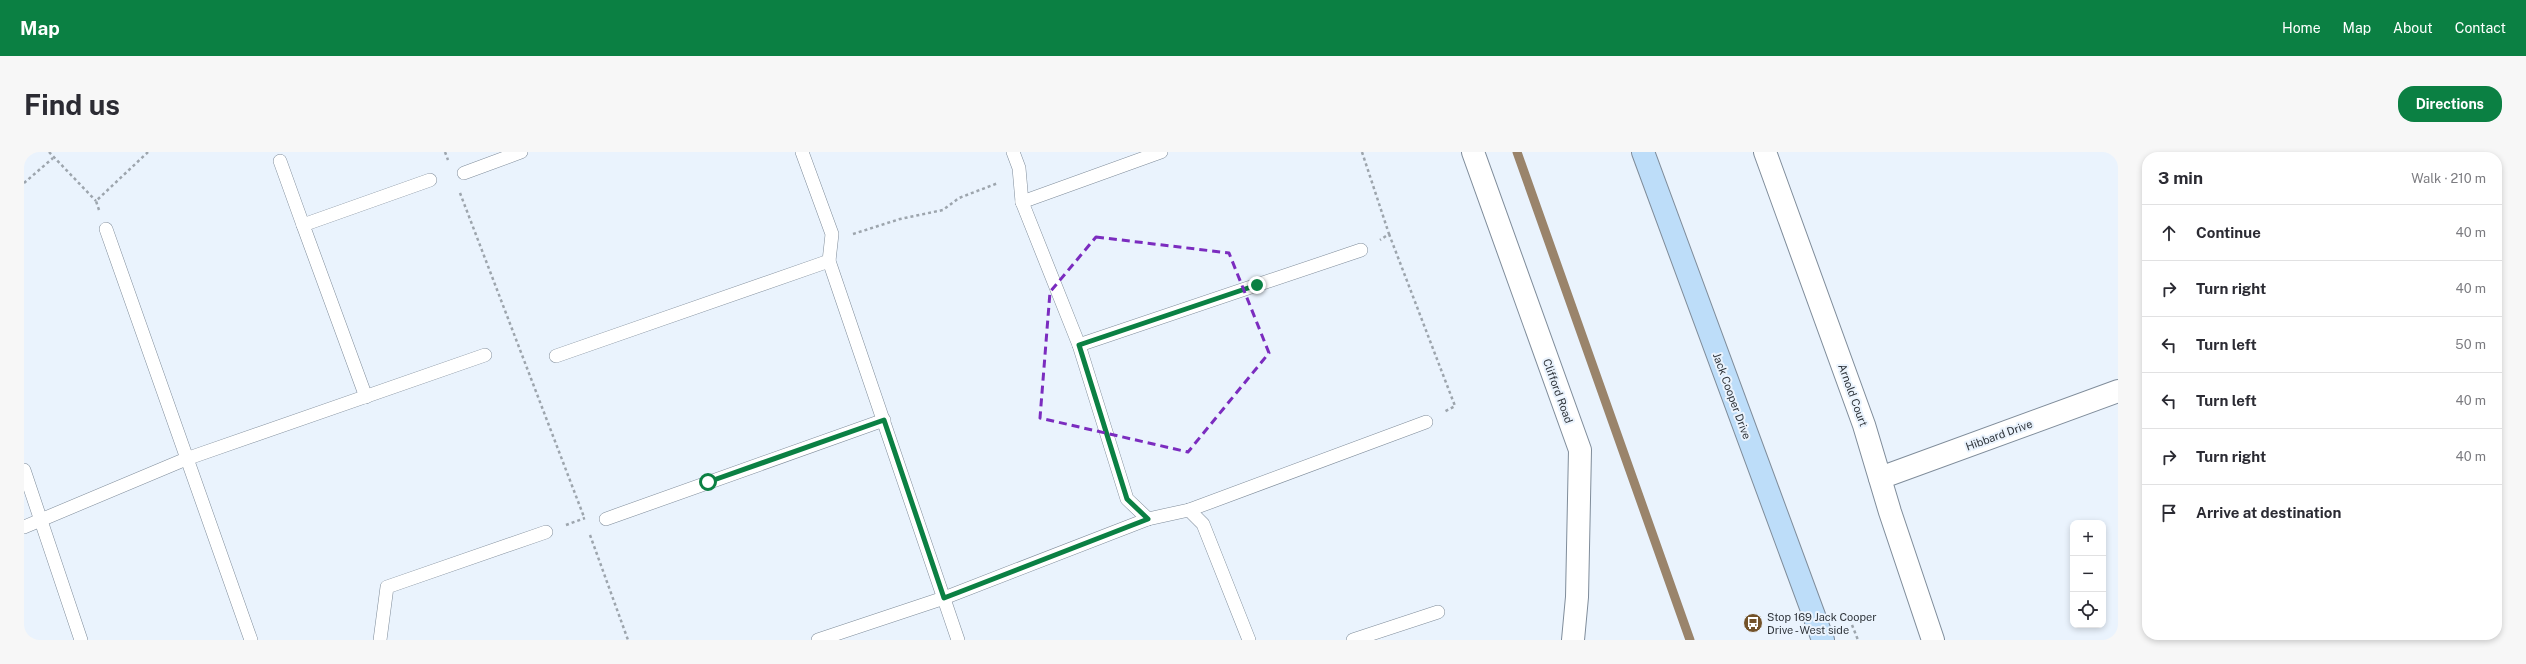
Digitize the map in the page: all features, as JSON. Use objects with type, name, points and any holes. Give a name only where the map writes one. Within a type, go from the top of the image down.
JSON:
[{"type":"main road","name":"Jack Cooper Drive","points":[[1643,152],[1823,640]]},
{"type":"street","name":"Clifford Road","points":[[1473,152],[1580,450],[1576,597],[1573,640]]},
{"type":"street","name":"Arnold Court","points":[[1766,152],[1864,425],[1933,640]]},
{"type":"street","name":"Hibbard Drive","points":[[1880,478],[2118,392]]},
{"type":"lane","points":[[464,173],[521,152]]},
{"type":"lane","points":[[802,152],[832,234],[829,261],[958,640]]},
{"type":"lane","points":[[1013,152],[1019,168],[1022,202],[1079,345],[1127,499],[1148,519]]},
{"type":"lane","points":[[1022,202],[1161,152]]},
{"type":"lane","points":[[280,161],[366,396]]},
{"type":"lane","points":[[303,225],[430,180]]},
{"type":"lane","points":[[106,229],[251,640]]},
{"type":"lane","points":[[1079,345],[1361,250]]},
{"type":"lane","points":[[556,356],[829,261]]},
{"type":"lane","points":[[24,527],[186,459],[485,355]]},
{"type":"lane","points":[[606,519],[884,420]]},
{"type":"lane","points":[[818,640],[944,598],[1148,519],[1189,510],[1426,422]]},
{"type":"lane","points":[[24,470],[42,520],[80,640]]},
{"type":"lane","points":[[1189,510],[1203,524],[1249,640]]},
{"type":"lane","points":[[380,640],[387,587],[546,532]]},
{"type":"lane","points":[[1353,640],[1438,612]]},
{"type":"path","points":[[49,152],[53,158],[96,201],[106,229]]},
{"type":"path","points":[[96,201],[148,152]]},
{"type":"path","points":[[445,152],[449,164]]},
{"type":"path","points":[[1362,152],[1389,234],[1455,406],[1426,422]]},
{"type":"path","points":[[24,183],[53,158]]},
{"type":"path","points":[[852,234],[900,219],[943,210],[959,198],[1003,181]]},
{"type":"path","points":[[459,191],[584,519]]},
{"type":"path","points":[[1361,250],[1389,234]]},
{"type":"path","points":[[546,532],[584,519],[606,519]]},
{"type":"path","points":[[588,528],[628,640]]},
{"type":"path","points":[[1852,625],[1858,640]]},
{"type":"highlighted area","points":[[1096,237],[1229,253],[1269,353],[1188,452],[1040,418],[1050,292]]},
{"type":"waterway","points":[[1517,152],[1690,640]]},
{"type":"place","name":"Stop 169 Jack Cooper Drive - West side","points":[[1753,623]]},
{"type":"route","points":[[708,482],[884,420],[944,598],[1148,519],[1127,499],[1079,345],[1257,285]]}]
